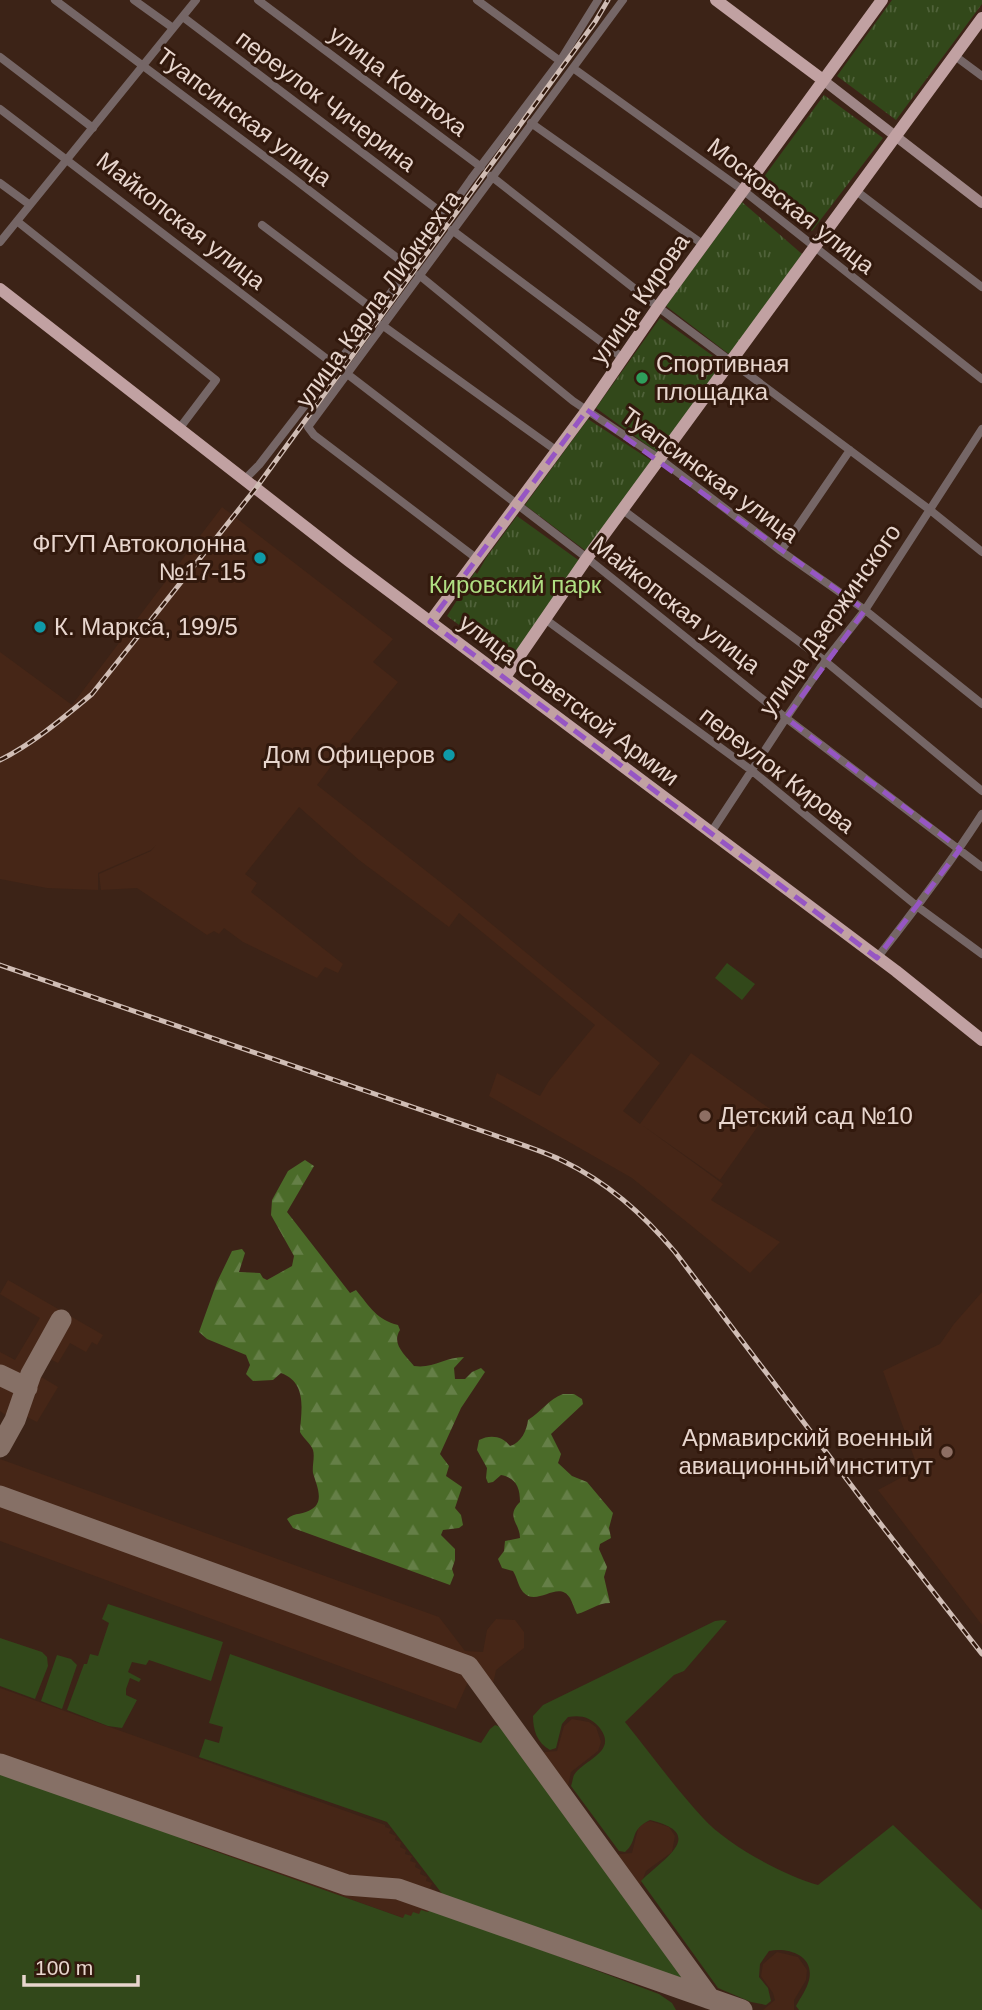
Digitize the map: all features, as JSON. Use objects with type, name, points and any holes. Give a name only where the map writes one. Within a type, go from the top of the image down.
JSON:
[{"type":"main road","points":[[716,0],[982,203]]},
{"type":"main road","name":"улица Кирова","points":[[430,622],[587,410],[877,2]]},
{"type":"main road","points":[[505,677],[587,558],[982,18]]},
{"type":"main road","name":"улица Советской Армии","points":[[0,289],[430,622],[982,1040]]},
{"type":"street","name":"Туапсинская улица","points":[[55,0],[409,267]]},
{"type":"street","points":[[134,0],[173,28]]},
{"type":"street","points":[[0,242],[196,0]]},
{"type":"street","name":"улица Ковтюха","points":[[258,0],[481,167]]},
{"type":"street","points":[[477,0],[559,61]]},
{"type":"street","name":"улица Карла Либкнехта","points":[[245,480],[377,312],[559,61],[597,0]]},
{"type":"street","name":"улица Карла Либкнехта","points":[[476,558],[314,435],[308,427],[623,0]]},
{"type":"street","name":"переулок Чичерина","points":[[183,17],[446,216]]},
{"type":"street","points":[[955,56],[982,76]]},
{"type":"street","points":[[0,57],[93,128]]},
{"type":"street","name":"Московская улица","points":[[573,68],[744,191],[982,379]]},
{"type":"street","name":"Майкопская улица","points":[[0,109],[336,366]]},
{"type":"street","points":[[531,123],[704,245]]},
{"type":"street","points":[[491,176],[658,307],[930,510],[982,552]]},
{"type":"street","points":[[0,183],[30,205]]},
{"type":"street","points":[[855,190],[982,288]]},
{"type":"street","points":[[17,221],[216,380],[179,429]]},
{"type":"street","name":"улица Карла Либкнехта","points":[[262,225],[377,312]]},
{"type":"street","points":[[452,230],[623,358]]},
{"type":"street","name":"Туапсинская улица","points":[[419,275],[587,410],[660,459],[781,551],[865,610],[982,704]]},
{"type":"street","points":[[382,325],[557,451]]},
{"type":"street","name":"Майкопская улица","points":[[346,373],[587,558],[786,718],[982,867]]},
{"type":"street","name":"улица Дзержинского","points":[[710,834],[786,718],[865,610],[982,429]]},
{"type":"street","points":[[781,551],[850,450]]},
{"type":"street","points":[[623,510],[825,662],[982,791]]},
{"type":"street","name":"переулок Кирова","points":[[545,619],[751,770],[918,907],[982,954]]},
{"type":"street","points":[[877,958],[918,907],[982,814]]},
{"type":"highlighted area","points":[[587,410],[865,610],[786,718],[960,849],[877,958],[430,622]]},
{"type":"shaded area","points":[[222,507],[393,639],[373,662],[398,682],[317,785],[449,889],[660,1063],[623,1111],[640,1124],[691,1053],[770,1109],[720,1180],[642,1125],[723,1184],[711,1200],[780,1242],[750,1273],[632,1178],[489,1096],[497,1073],[540,1096],[595,1025],[459,913],[449,927],[359,860],[299,807],[245,874],[257,883],[251,892],[343,964],[338,973],[325,967],[317,978],[243,942],[224,928],[219,934],[214,931],[207,935],[137,888],[101,890],[99,874],[151,851],[156,845],[151,850],[98,873],[98,890],[47,888],[0,879],[0,652],[72,705]]},
{"type":"shaded area","points":[[8,1280],[103,1335],[97,1345],[92,1342],[86,1352],[70,1343],[58,1363],[48,1358],[38,1375],[58,1387],[37,1422],[27,1417],[21,1426],[0,1411],[0,1352],[15,1360],[40,1318],[0,1294]]},
{"type":"shaded area","name":"Армавирский военный авиационный институт","points":[[982,1292],[982,1625],[878,1490],[908,1474],[915,1460],[883,1371],[940,1344]]},
{"type":"shaded area","points":[[0,1459],[439,1617],[465,1651],[483,1652],[487,1630],[496,1619],[515,1620],[524,1632],[524,1648],[496,1670],[492,1689],[468,1657],[467,1684],[456,1709],[0,1541]]},
{"type":"shaded area","points":[[0,1688],[385,1825],[391,1829],[389,1833],[396,1836],[395,1840],[401,1842],[400,1847],[406,1850],[405,1854],[412,1856],[410,1861],[416,1863],[415,1867],[421,1870],[420,1874],[432,1883],[430,1888],[436,1890],[428,1912],[403,1918],[189,1842],[190,1837],[0,1769]]},
{"type":"shaded area","points":[[572,1719],[589,1722],[596,1727],[601,1742],[598,1751],[571,1772],[568,1786],[560,1792],[535,1757],[545,1752],[557,1751],[564,1726]]},
{"type":"shaded area","points":[[650,1821],[669,1827],[675,1836],[672,1852],[646,1871],[641,1884],[632,1890],[610,1860],[620,1854],[632,1853],[638,1829]]},
{"type":"shaded area","points":[[777,1952],[798,1957],[807,1970],[806,1980],[794,2000],[794,2010],[763,2010],[775,2000],[761,1976],[763,1964]]},
{"type":"green space","points":[[892,0],[982,0],[982,4],[896,120],[837,76]]},
{"type":"green space","points":[[824,95],[883,138],[812,231],[755,189]]},
{"type":"green space","points":[[742,202],[802,254],[730,355],[666,306]]},
{"type":"green space","points":[[660,318],[723,363],[659,454],[596,408]]},
{"type":"green space","points":[[588,419],[652,461],[586,551],[525,505]]},
{"type":"green space","name":"Кировский парк","points":[[517,516],[581,562],[518,649],[510,655],[501,656],[447,616],[475,572],[477,574]]},
{"type":"green space","points":[[727,963],[755,984],[742,1000],[715,978]]},
{"type":"green space","points":[[305,1160],[314,1166],[287,1212],[350,1293],[356,1290],[379,1316],[398,1325],[398,1345],[414,1366],[427,1366],[464,1357],[454,1368],[455,1379],[465,1379],[481,1368],[485,1372],[461,1408],[440,1454],[449,1466],[446,1476],[462,1487],[455,1508],[461,1515],[463,1525],[443,1530],[441,1535],[455,1549],[452,1569],[454,1575],[450,1585],[293,1528],[287,1519],[312,1509],[319,1497],[313,1473],[313,1450],[300,1432],[302,1407],[296,1383],[281,1373],[273,1380],[253,1381],[246,1374],[250,1365],[246,1355],[207,1339],[199,1332],[217,1282],[232,1251],[242,1249],[245,1253],[239,1272],[260,1273],[267,1280],[292,1266],[294,1256],[271,1215],[272,1200],[288,1171]]},
{"type":"green space","points":[[563,1394],[574,1394],[582,1399],[583,1404],[551,1434],[561,1454],[558,1463],[572,1476],[587,1482],[613,1513],[609,1528],[611,1538],[600,1544],[599,1549],[607,1567],[604,1577],[610,1603],[577,1614],[565,1593],[560,1591],[529,1596],[521,1590],[513,1571],[502,1568],[498,1559],[504,1551],[505,1541],[520,1538],[513,1516],[520,1502],[519,1492],[514,1481],[506,1476],[501,1475],[488,1483],[487,1468],[477,1450],[479,1440],[488,1437],[500,1438],[510,1446],[514,1444],[523,1436],[528,1420]]},
{"type":"green space","points":[[108,1604],[223,1642],[211,1681],[149,1660],[146,1665],[132,1662],[128,1672],[141,1679],[139,1682],[130,1678],[126,1695],[137,1700],[122,1728],[108,1726],[67,1710],[84,1664],[87,1664],[90,1654],[98,1656],[109,1623],[102,1619]]},
{"type":"green space","points":[[715,1621],[727,1621],[684,1671],[674,1675],[625,1722],[713,1828],[756,1858],[804,1881],[818,1885],[893,1825],[982,1910],[982,2010],[799,2010],[796,2006],[808,1983],[810,1971],[804,1959],[784,1950],[769,1951],[760,1964],[759,1977],[768,1988],[771,2001],[766,2005],[751,2002],[718,1988],[641,1881],[676,1848],[676,1832],[650,1820],[639,1828],[625,1852],[619,1851],[571,1786],[579,1769],[603,1749],[604,1736],[599,1727],[585,1718],[568,1717],[562,1724],[556,1748],[550,1750],[539,1740],[533,1716],[543,1705]]},
{"type":"green space","points":[[0,1638],[42,1652],[47,1657],[48,1666],[35,1699],[0,1686]]},
{"type":"green space","points":[[230,1654],[481,1743],[495,1725],[501,1727],[686,1981],[443,1895],[387,1822],[199,1757],[205,1739],[219,1743],[223,1727],[209,1723]]},
{"type":"green space","points":[[57,1655],[71,1659],[77,1665],[62,1709],[41,1701]]},
{"type":"green space","points":[[0,1769],[191,1837],[189,1842],[403,1918],[405,1914],[411,1916],[413,1912],[419,1914],[421,1910],[428,1912],[430,1908],[659,1994],[672,2003],[676,2010],[0,2010]]},
{"type":"taxiway","points":[[0,1447],[15,1420],[31,1374],[61,1320]]},
{"type":"taxiway","points":[[0,1375],[27,1388]]},
{"type":"taxiway","points":[[0,1496],[468,1666],[710,1999]]},
{"type":"taxiway","points":[[0,1764],[347,1885],[398,1889],[742,2010]]},
{"type":"railway","points":[[0,760],[36,738],[92,694],[256,488],[595,22],[608,0]]},
{"type":"railway","points":[[0,965],[536,1150],[561,1160],[609,1188],[650,1224],[675,1252],[982,1654]]},
{"type":"place","name":"Спортивная площадка","points":[[642,378]]},
{"type":"place","name":"ФГУП Автоколонна №17-15","points":[[260,558]]},
{"type":"place","name":"К. Маркса, 199/5","points":[[40,627]]},
{"type":"place","name":"Дом Офицеров","points":[[449,755]]},
{"type":"place","name":"Детский сад №10","points":[[705,1116]]},
{"type":"place","name":"Армавирский военный авиационный институт","points":[[947,1452]]}]
